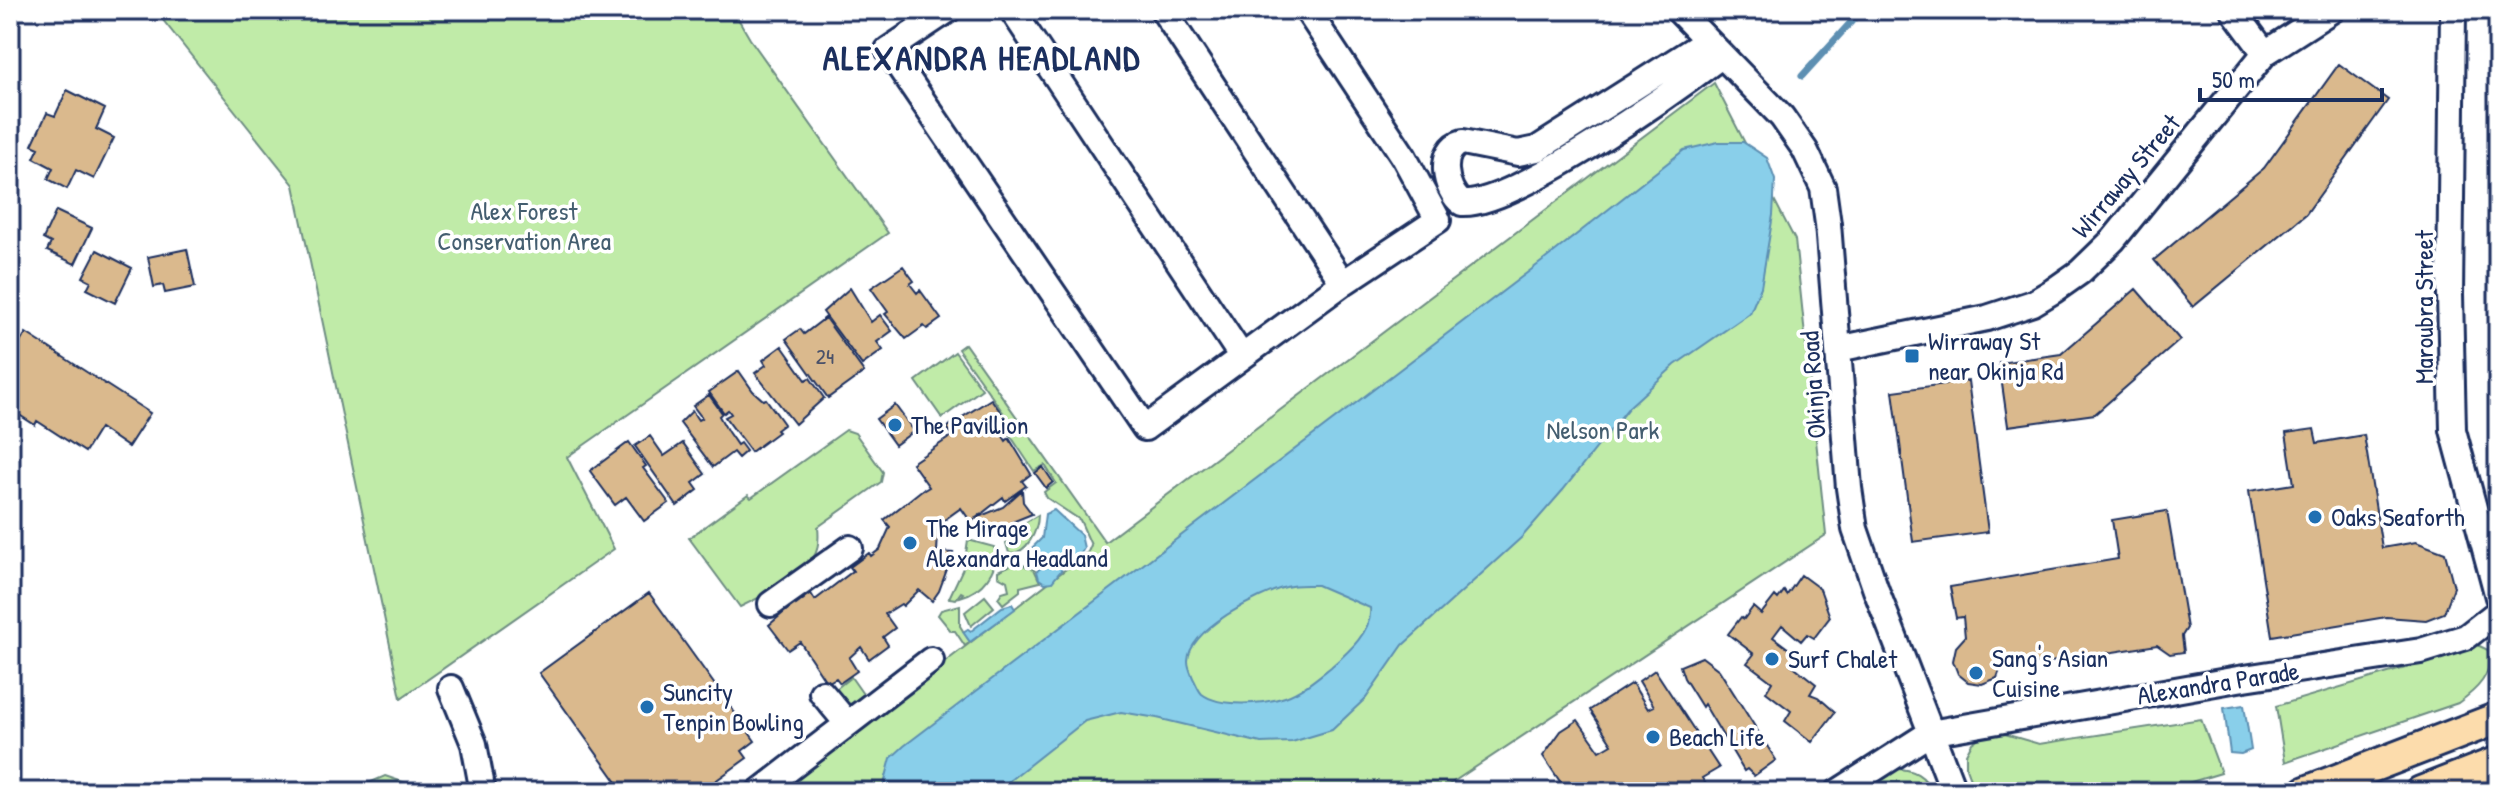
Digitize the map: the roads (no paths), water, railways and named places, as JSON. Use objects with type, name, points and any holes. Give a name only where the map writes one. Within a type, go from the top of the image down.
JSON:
[{"type":"main road","points":[[2306,792],[2498,718]]},
{"type":"main road","points":[[2421,792],[2498,762]]},
{"type":"street","points":[[948,10],[888,50],[1145,428],[1343,283],[1438,220],[1452,191]]},
{"type":"street","points":[[1012,10],[1242,357]]},
{"type":"street","points":[[1163,10],[1343,283]]},
{"type":"street","points":[[1307,10],[1404,157],[1438,220]]},
{"type":"street","name":"Okinja Road","points":[[1678,10],[1782,117],[1805,150],[1823,188],[1855,529],[1954,792]]},
{"type":"street","points":[[2233,10],[2265,53]]},
{"type":"street","name":"Wirraway Street","points":[[1838,349],[1987,318],[2033,303],[2053,291],[2080,272],[2113,240],[2265,53],[2332,10]]},
{"type":"street","name":"Maroubra Street","points":[[2453,10],[2450,295],[2453,430],[2498,597]]},
{"type":"street","points":[[1714,48],[1692,78],[1547,172],[1485,201],[1462,203],[1452,191],[1447,156],[1456,144],[1463,142],[1518,153],[1537,149],[1714,48]]},
{"type":"street","points":[[1416,179],[1452,191]]},
{"type":"street","points":[[771,604],[850,548]]},
{"type":"street","name":"Alexandra Parade","points":[[1930,733],[2238,679],[2421,651],[2466,637],[2498,612]]},
{"type":"street","points":[[759,792],[931,660]]},
{"type":"street","points":[[451,688],[474,744],[483,792]]},
{"type":"street","points":[[822,693],[847,723]]},
{"type":"street","points":[[1838,792],[1930,733]]},
{"type":"water","points":[[1718,142],[1743,142],[1767,158],[1775,180],[1773,215],[1761,287],[1750,313],[1675,365],[1629,407],[1522,537],[1403,645],[1366,698],[1332,730],[1292,742],[1261,743],[1121,712],[1085,721],[995,792],[882,792],[891,758],[904,746],[1544,260],[1684,150]],"holes":[[[1293,585],[1317,585],[1370,608],[1367,625],[1351,648],[1315,680],[1285,697],[1255,703],[1220,701],[1202,694],[1190,670],[1188,661],[1191,649],[1212,625],[1243,605],[1274,591]]]},
{"type":"water","points":[[1054,510],[1081,535],[1084,548],[1052,582],[1045,583],[1039,579],[1037,571],[1045,564],[1045,558],[1032,548],[1042,538],[1045,514]]},
{"type":"water","points":[[1012,604],[1015,609],[970,642],[963,632],[971,631],[1002,607]]},
{"type":"water","points":[[2244,705],[2251,750],[2241,754],[2230,753],[2224,708]]},
{"type":"waterway","points":[[1802,76],[1862,10]]},
{"type":"place","name":"Wirraway St near Okinja Rd","points":[[1912,356]]},
{"type":"place","name":"The Pavillion","points":[[895,425]]},
{"type":"place","name":"Oaks Seaforth","points":[[2315,517]]},
{"type":"place","name":"The Mirage Alexandra Headland","points":[[910,543]]},
{"type":"place","name":"Surf Chalet","points":[[1772,659]]},
{"type":"place","name":"Sang's Asian Cuisine","points":[[1976,673]]},
{"type":"place","name":"Suncity Tenpin Bowling","points":[[647,707]]},
{"type":"place","name":"Beach Life","points":[[1653,737]]},
{"type":"district","name":"ALEXANDRA HEADLAND","points":[[982,58]]},
{"type":"park label","name":"Alex Forest Conservation Area","points":[[524,226]]},
{"type":"park label","name":"Nelson Park","points":[[1603,430]]}]
